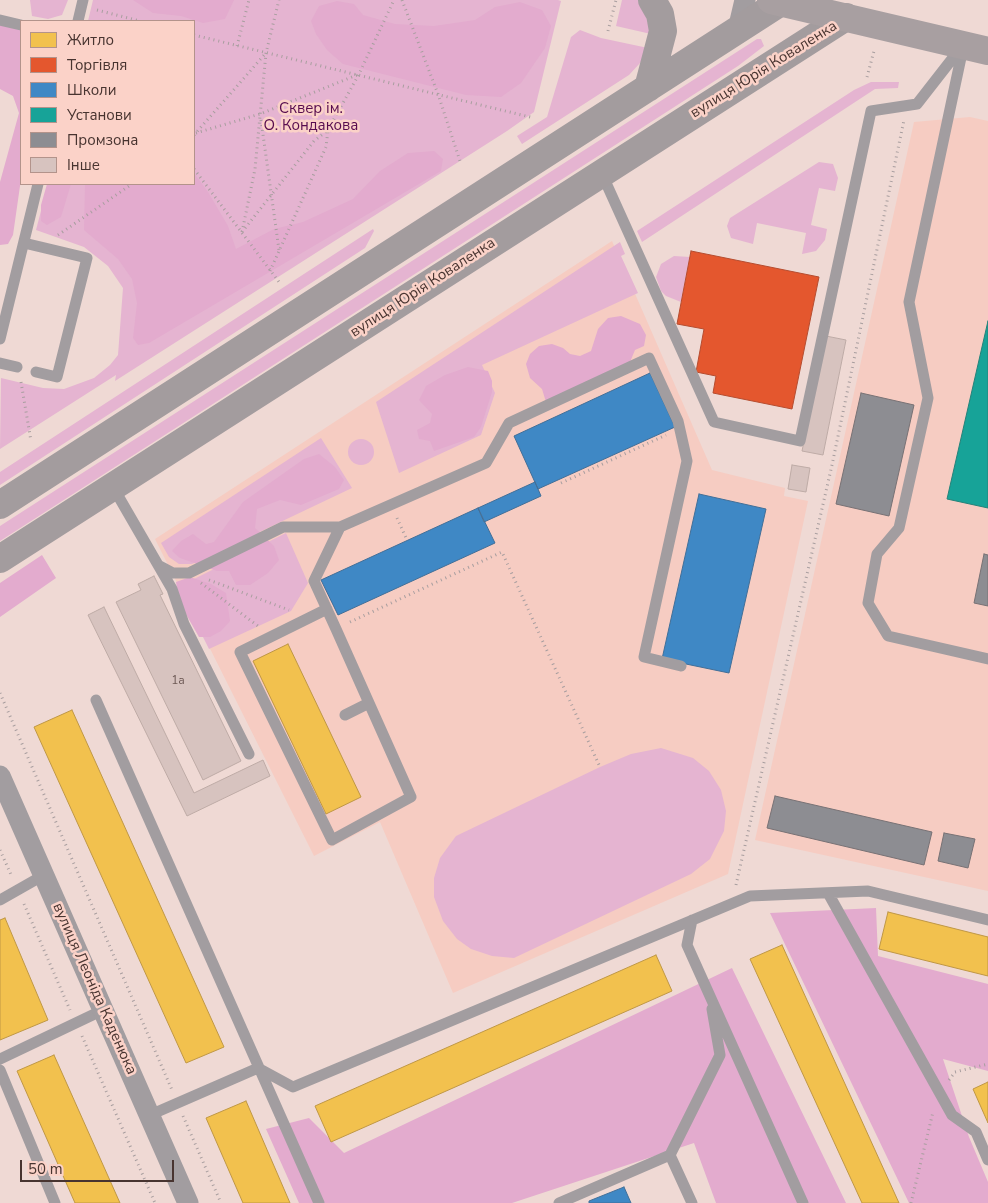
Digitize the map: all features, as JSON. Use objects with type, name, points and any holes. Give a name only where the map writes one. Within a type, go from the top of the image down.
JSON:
[{"type":"main road","points":[[648,88],[663,31],[660,14],[652,0]]},
{"type":"main road","points":[[0,504],[738,30],[776,1],[976,48]]},
{"type":"main road","name":"вулиця Юрія Коваленка","points":[[0,559],[846,17]]},
{"type":"street","points":[[738,30],[745,0]]},
{"type":"street","name":"вулиця Леоніда Каденюка","points":[[0,776],[188,1203]]},
{"type":"lane","points":[[78,20],[83,3]]},
{"type":"lane","points":[[0,20],[20,25]]},
{"type":"lane","points":[[602,174],[714,422],[800,441],[871,111],[916,104],[976,48]]},
{"type":"lane","points":[[976,48],[909,302],[928,398],[899,528],[877,554],[868,603],[888,636],[988,660]]},
{"type":"lane","points":[[0,339],[38,185]]},
{"type":"lane","points":[[24,243],[87,258],[57,377],[36,372]]},
{"type":"lane","points":[[158,565],[173,573],[189,573],[283,527],[340,528],[486,463],[508,423],[649,358],[680,429],[687,461],[644,657],[681,666]]},
{"type":"lane","points":[[0,363],[17,367]]},
{"type":"lane","points":[[112,487],[172,589],[184,624],[249,754]]},
{"type":"lane","points":[[327,610],[240,652],[332,840],[411,797],[370,703],[336,629],[314,582],[340,528]]},
{"type":"lane","points":[[96,700],[319,1203]]},
{"type":"lane","points":[[345,715],[370,703]]},
{"type":"lane","points":[[0,900],[44,875]]},
{"type":"lane","points":[[258,1068],[293,1087],[750,896],[868,891],[988,920]]},
{"type":"lane","points":[[828,892],[952,1115],[976,1132],[988,1160]]},
{"type":"lane","points":[[692,920],[687,944],[803,1203]]},
{"type":"lane","points":[[559,1203],[670,1155],[720,1055],[708,991]]},
{"type":"lane","points":[[0,1058],[103,1010]]},
{"type":"lane","points":[[150,1116],[258,1068]]},
{"type":"lane","points":[[0,1070],[54,1203]]},
{"type":"lane","points":[[670,1155],[692,1203]]},
{"type":"path","points":[[238,46],[249,0]]},
{"type":"path","points":[[242,232],[255,169],[266,53],[279,0]]},
{"type":"path","points":[[242,232],[314,142],[328,130],[359,74],[394,0]]},
{"type":"path","points":[[402,0],[438,94],[461,164]]},
{"type":"path","points":[[608,31],[616,0]]},
{"type":"path","points":[[83,3],[137,20]]},
{"type":"path","points":[[195,35],[534,118]]},
{"type":"path","points":[[867,77],[874,50]]},
{"type":"path","points":[[195,134],[266,53]]},
{"type":"path","points":[[195,134],[260,114],[359,74]]},
{"type":"path","points":[[731,904],[832,464],[908,105]]},
{"type":"path","points":[[260,114],[279,252]]},
{"type":"path","points":[[270,271],[326,147],[328,130]]},
{"type":"path","points":[[195,170],[279,282]]},
{"type":"path","points":[[41,247],[131,185]]},
{"type":"path","points":[[17,367],[31,441]]},
{"type":"path","points":[[560,483],[680,429]]},
{"type":"path","points":[[402,530],[407,540]]},
{"type":"path","points":[[336,629],[502,552],[600,767]]},
{"type":"path","points":[[189,573],[310,618]]},
{"type":"path","points":[[189,573],[271,636]]},
{"type":"path","points":[[0,693],[221,1203]]},
{"type":"path","points":[[911,1203],[939,1093],[955,1072],[988,1064]]},
{"type":"shaded area","points":[[133,0],[234,0],[225,19],[203,23],[181,16],[153,13]]},
{"type":"shaded area","points":[[337,1],[354,4],[363,15],[395,24],[434,26],[475,20],[495,7],[520,2],[542,10],[551,26],[545,48],[521,83],[501,97],[466,95],[343,64],[327,50],[316,34],[311,21],[319,6]]},
{"type":"shaded area","points":[[0,22],[20,30],[20,185],[13,235],[8,244],[0,245],[0,182],[19,113],[13,96],[0,89]]},
{"type":"shaded area","points":[[970,117],[988,121],[988,891],[755,840],[914,122]]},
{"type":"shaded area","points":[[434,151],[443,159],[441,171],[149,343],[138,345],[133,338],[137,303],[132,279],[118,259],[84,230],[85,185],[195,185],[195,174],[228,226],[236,249],[274,229],[303,222],[353,199],[380,171],[408,153]]},
{"type":"shaded area","points":[[47,185],[71,185],[61,217],[47,225],[41,221],[41,205]]},
{"type":"shaded area","points":[[612,241],[712,470],[785,488],[784,496],[808,501],[728,874],[453,993],[380,822],[314,856],[155,539]]},
{"type":"shaded area","points":[[621,316],[640,324],[646,335],[644,346],[635,350],[630,362],[546,402],[542,389],[530,378],[526,364],[530,354],[539,346],[552,344],[563,348],[570,354],[580,356],[591,351],[598,329],[608,318]]},
{"type":"shaded area","points":[[468,367],[488,371],[492,381],[492,392],[481,427],[474,437],[434,451],[430,441],[419,439],[417,430],[430,423],[432,414],[419,400],[426,386],[445,375]]},
{"type":"shaded area","points":[[319,454],[335,467],[344,480],[339,489],[301,505],[280,500],[257,509],[255,528],[274,546],[279,560],[268,573],[250,585],[236,585],[229,571],[217,571],[180,558],[172,551],[181,541],[193,534],[206,544],[214,542],[243,502],[304,459]]},
{"type":"shaded area","points":[[42,555],[56,578],[0,617],[0,583]]},
{"type":"shaded area","points":[[190,577],[211,584],[226,593],[230,621],[221,631],[210,637],[199,637],[179,602],[176,582]]},
{"type":"shaded area","points":[[876,908],[878,956],[988,984],[988,1071],[943,1059],[969,1137],[988,1182],[988,1203],[909,1203],[770,913]]},
{"type":"shaded area","points":[[732,968],[846,1203],[716,1203],[694,1143],[512,1203],[299,1203],[266,1129],[309,1118],[344,1153]]},
{"type":"green space","points":[[30,0],[68,0],[62,15],[48,19],[32,16]]},
{"type":"green space","name":"Сквер ім. О. Кондакова","points":[[93,0],[561,1],[534,112],[115,381],[116,375],[0,449],[1,378],[43,388],[64,389],[94,378],[110,365],[118,355],[123,288],[108,266],[84,247],[36,230],[48,185],[195,185],[195,20],[88,20]]},
{"type":"green space","points":[[622,0],[638,0],[643,5],[651,34],[616,26]]},
{"type":"green space","points":[[580,30],[601,38],[648,48],[641,62],[629,75],[522,144],[517,136],[547,117],[571,37]]},
{"type":"green space","points":[[757,39],[761,39],[764,46],[738,66],[0,541],[0,526]]},
{"type":"green space","points":[[871,82],[899,82],[898,88],[875,89],[642,242],[637,231],[854,90]]},
{"type":"green space","points":[[819,162],[833,164],[838,178],[835,191],[819,188],[811,225],[827,229],[825,240],[816,251],[802,254],[806,233],[757,223],[753,244],[731,238],[727,226],[730,218]]},
{"type":"green space","points":[[373,229],[374,231],[365,248],[0,485],[0,472]]},
{"type":"green space","points":[[620,242],[625,254],[621,256],[638,293],[482,365],[495,393],[481,435],[399,473],[376,402]]},
{"type":"green space","points":[[674,256],[690,257],[681,302],[666,296],[661,291],[656,277],[661,264]]},
{"type":"green space","points":[[321,438],[352,488],[192,564],[179,564],[169,557],[161,543]]},
{"type":"green space","points":[[361,439],[370,443],[374,452],[370,461],[361,465],[352,461],[348,452],[352,443]]},
{"type":"green space","points":[[286,533],[308,583],[291,611],[209,649],[178,587]]},
{"type":"green space","points":[[661,748],[693,758],[709,771],[721,790],[726,811],[724,831],[710,859],[691,874],[514,958],[492,956],[471,949],[457,939],[443,921],[434,897],[434,878],[440,858],[456,836],[600,767],[631,754]]},
{"type":"building: Житло","points":[[288,644],[361,797],[326,814],[253,661]]},
{"type":"building: Житло","points":[[72,710],[224,1047],[186,1063],[34,727]]},
{"type":"building: Житло","points":[[888,912],[988,937],[988,976],[879,949]]},
{"type":"building: Житло","points":[[5,918],[48,1020],[0,1040],[0,920]]},
{"type":"building: Житло","points":[[782,945],[899,1203],[862,1203],[750,959]]},
{"type":"building: Житло","points":[[656,955],[672,991],[331,1142],[315,1106]]},
{"type":"building: Житло","points":[[54,1055],[120,1203],[75,1203],[17,1071]]},
{"type":"building: Житло","points":[[988,1082],[988,1123],[973,1089]]},
{"type":"building: Житло","points":[[246,1101],[290,1203],[243,1203],[206,1118]]},
{"type":"building: Торгівля","points":[[691,251],[819,277],[792,409],[713,393],[716,376],[696,372],[704,329],[677,324]]},
{"type":"building: Школи","points":[[650,373],[675,427],[538,489],[514,436]]},
{"type":"building: Школи","points":[[535,482],[541,496],[484,522],[478,508]]},
{"type":"building: Школи","points":[[699,494],[766,509],[729,673],[662,659]]},
{"type":"building: Школи","points":[[478,508],[495,543],[338,615],[321,580]]},
{"type":"building: Школи","points":[[624,1187],[631,1203],[589,1203],[589,1201]]},
{"type":"building: Установи","points":[[988,321],[988,508],[947,499]]},
{"type":"building: Промзона","points":[[861,393],[914,405],[889,516],[836,504]]},
{"type":"building: Промзона","points":[[984,554],[988,555],[988,606],[974,603]]},
{"type":"building: Промзона","points":[[775,796],[932,832],[924,865],[767,828]]},
{"type":"building: Промзона","points":[[944,833],[975,839],[968,868],[938,861]]},
{"type":"building: Інше","points":[[826,336],[846,340],[823,455],[802,451]]},
{"type":"building: Інше","points":[[792,465],[810,468],[806,492],[788,489]]},
{"type":"building: Інше","points":[[154,576],[163,594],[160,595],[241,761],[203,780],[116,602],[141,590],[138,584]]},
{"type":"building: Інше","points":[[104,607],[194,793],[263,760],[270,776],[187,816],[88,615]]}]
